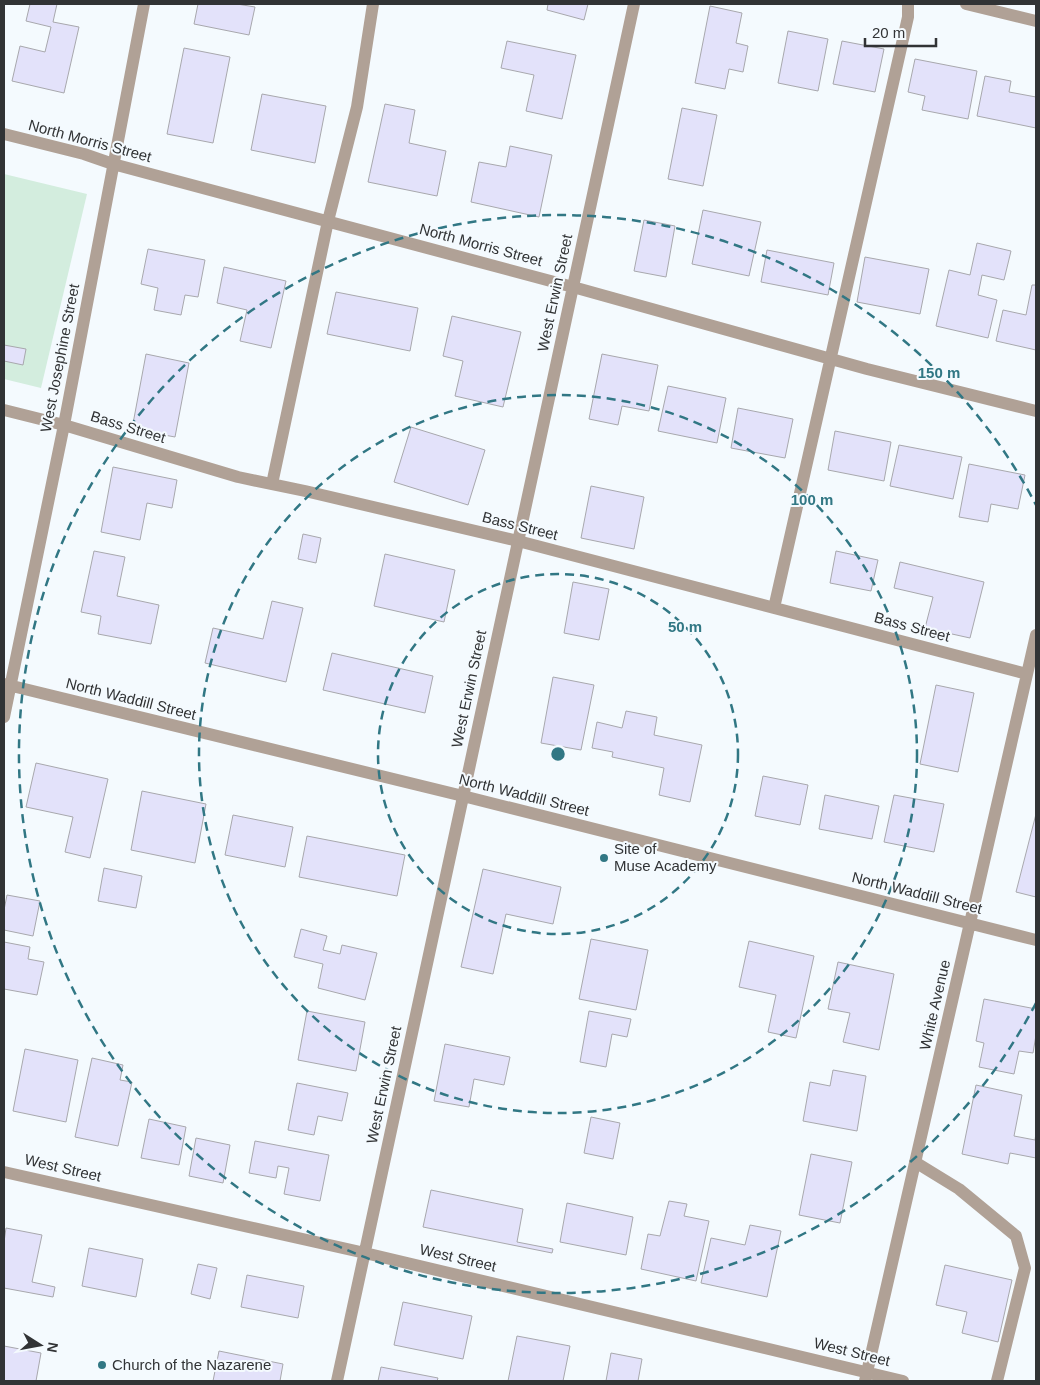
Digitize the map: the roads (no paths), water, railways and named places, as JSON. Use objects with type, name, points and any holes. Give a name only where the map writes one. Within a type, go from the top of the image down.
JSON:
[{"type":"street","name":"West Josephine Street","points":[[4,717],[7,685],[64,425],[144,4]]},
{"type":"street","points":[[272,484],[328,221],[357,107],[373,4]]},
{"type":"street","name":"West Erwin Street","points":[[337,1381],[634,4]]},
{"type":"street","points":[[774,608],[908,17],[908,4]]},
{"type":"street","points":[[966,4],[1036,21]]},
{"type":"street","name":"North Morris Street","points":[[4,134],[573,287],[830,359],[1036,411]]},
{"type":"street","name":"Bass Street","points":[[4,410],[64,425],[238,477],[518,541],[1027,674]]},
{"type":"street","name":"White Avenue","points":[[866,1376],[970,923],[1030,690],[1027,674],[1036,635]]},
{"type":"street","name":"North Waddill Street","points":[[7,685],[463,796],[1036,940]]},
{"type":"street","points":[[916,1162],[959,1189],[1016,1236],[1025,1268],[997,1381]]},
{"type":"street","name":"West Street","points":[[4,1172],[365,1253],[866,1376],[903,1381]]},
{"type":"place","name":"Site of Muse Academy","points":[[604,858]]},
{"type":"place","name":"Church of the Nazarene","points":[[102,1365]]}]
